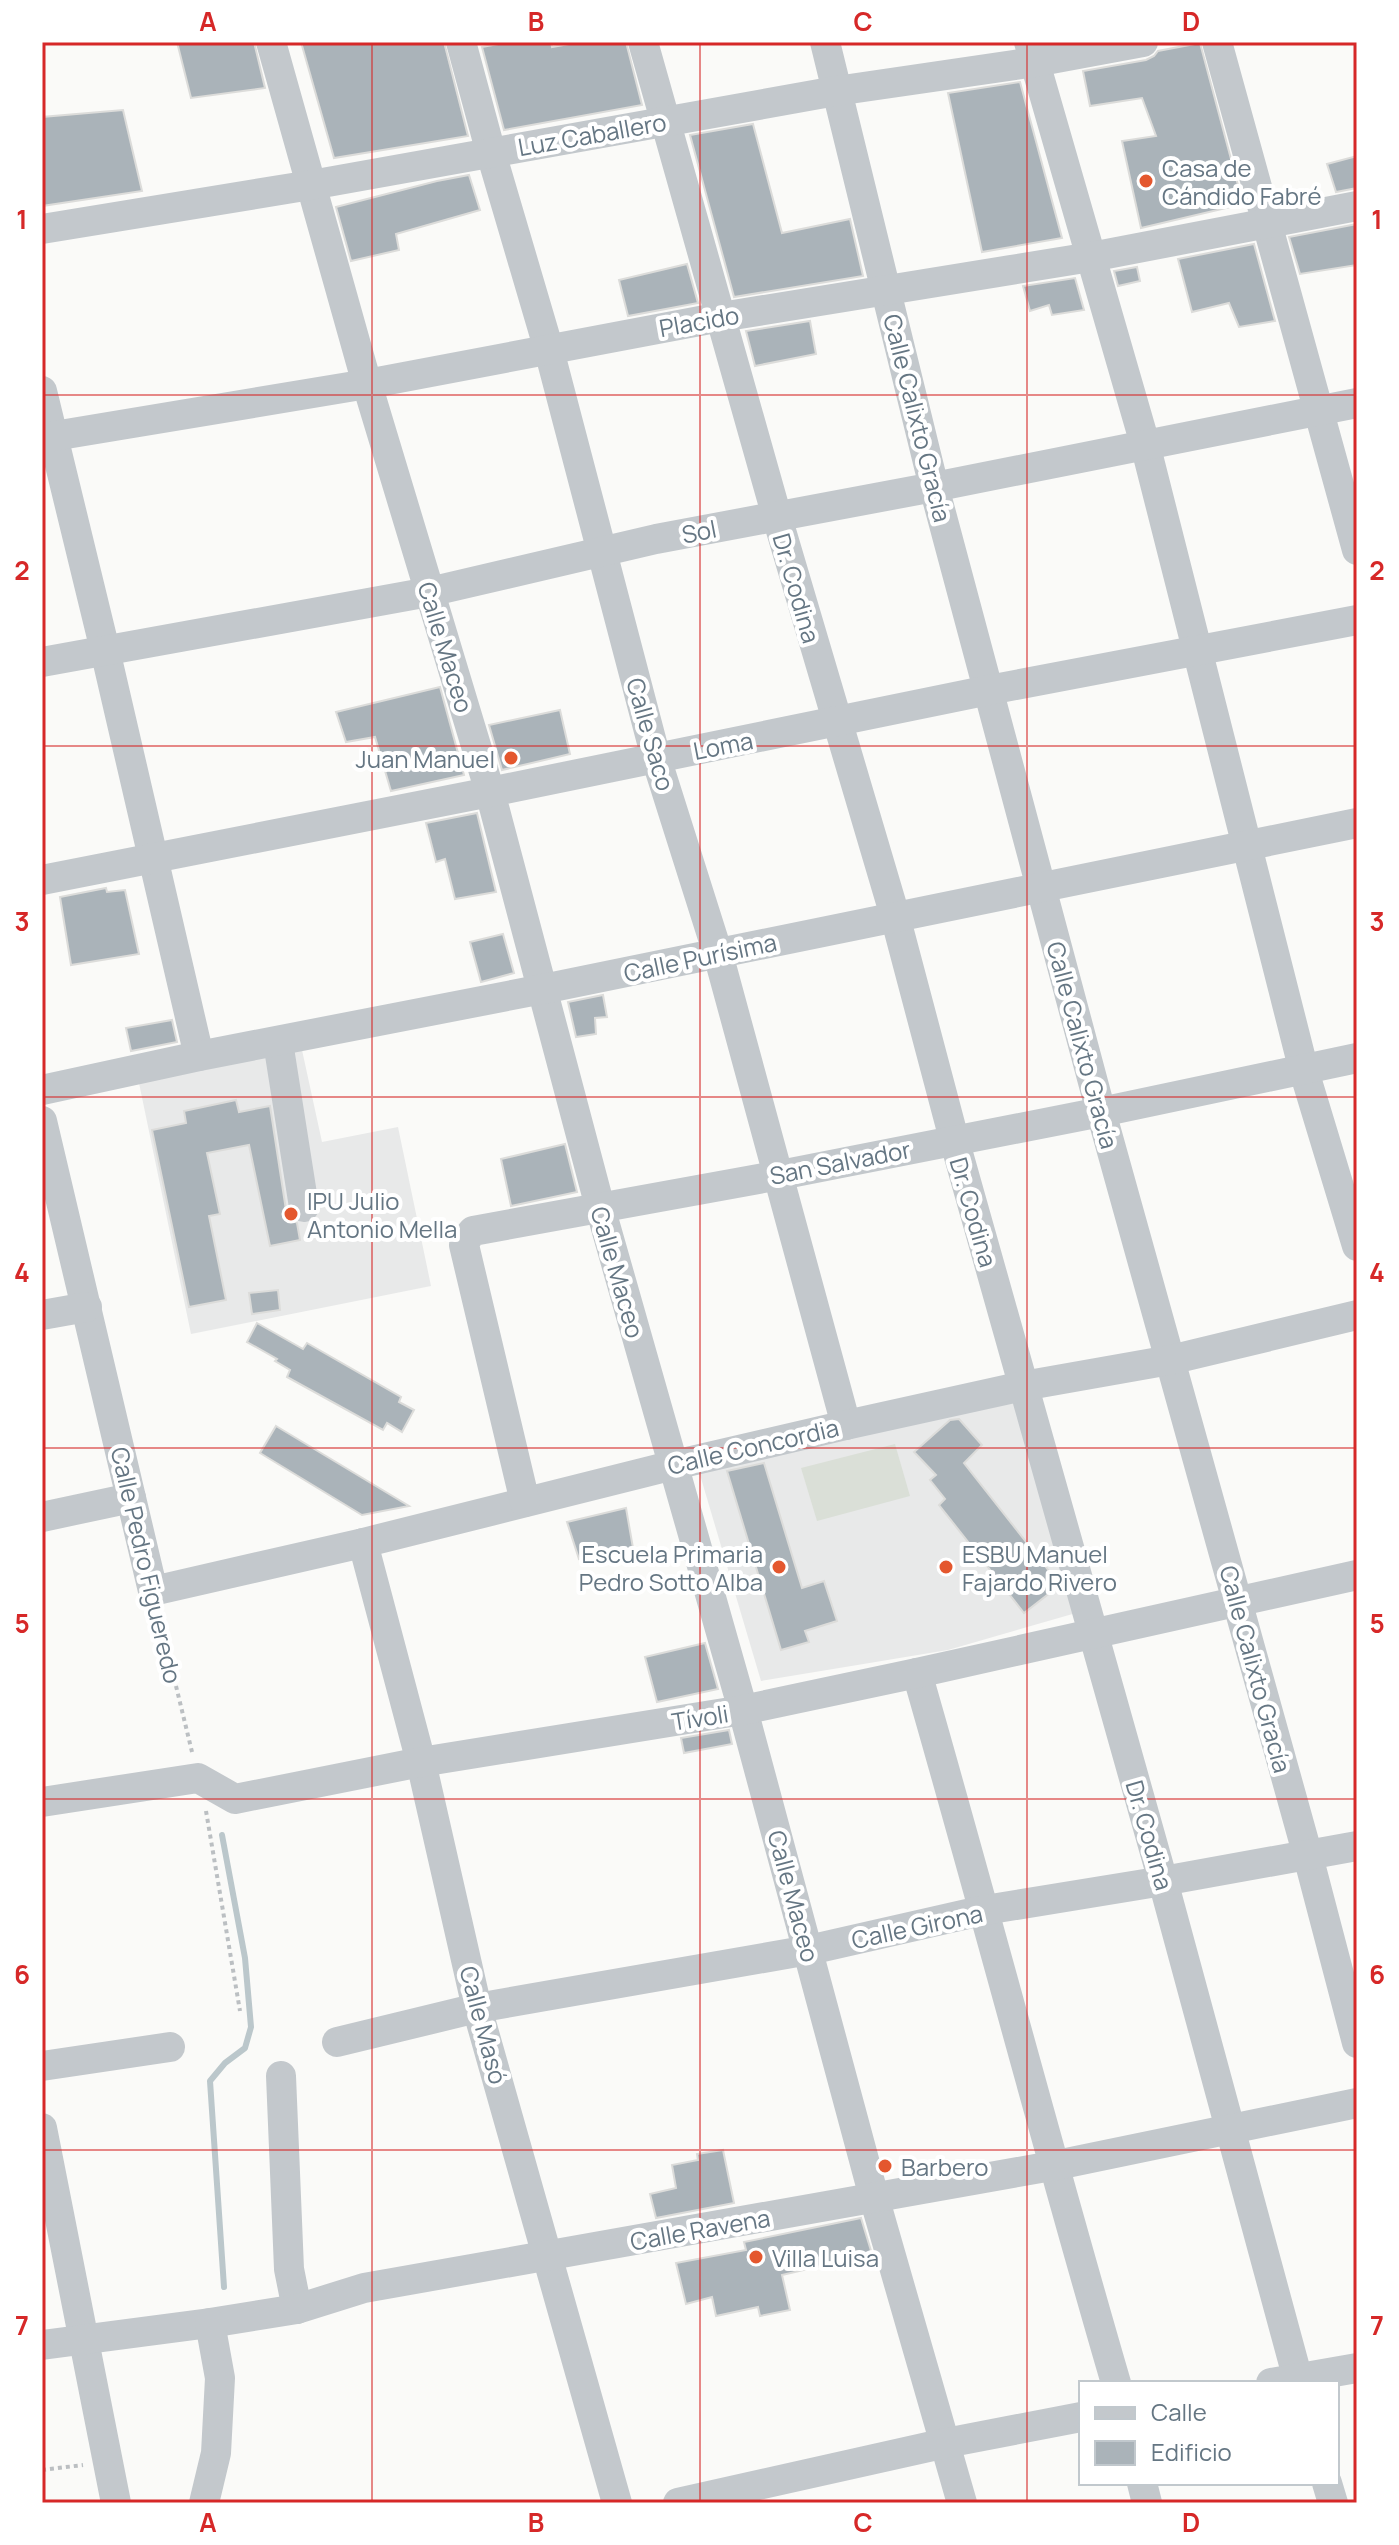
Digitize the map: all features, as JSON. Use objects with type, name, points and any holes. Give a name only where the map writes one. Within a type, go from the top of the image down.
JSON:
[{"type":"street","name":"Calle Maceo","points":[[271,42],[367,384],[490,792],[600,1207],[743,1710],[874,2197],[962,2503]]},
{"type":"street","name":"Calle Saco","points":[[461,42],[549,350],[656,758],[718,954],[846,1425]]},
{"type":"street","name":"Dr. Codina","points":[[643,42],[836,722],[895,916],[954,1139],[1163,1881],[1230,2131],[1289,2381]]},
{"type":"street","name":"Calle Calixto Gracía","points":[[825,42],[934,487],[1101,1112],[1357,2043]]},
{"type":"street","name":"Luz Caballero","points":[[42,229],[491,153],[1032,52],[1143,42]]},
{"type":"street","points":[[1217,42],[1357,550]]},
{"type":"street","points":[[1032,52],[1145,444],[1304,1071],[1357,1246]]},
{"type":"street","name":"Placido","points":[[47,437],[367,384],[721,317],[1091,257],[1357,206]]},
{"type":"street","points":[[42,391],[47,437],[105,650],[199,1056]]},
{"type":"street","name":"Sol","points":[[42,662],[429,592],[656,539],[1357,403]]},
{"type":"street","name":"Loma","points":[[42,880],[989,690],[1357,620]]},
{"type":"street","name":"Calle Purísima","points":[[42,1090],[1357,823]]},
{"type":"street","points":[[278,1042],[304,1207]]},
{"type":"street","name":"San Salvador","points":[[525,1502],[464,1245],[473,1231],[780,1175],[1357,1058]]},
{"type":"street","name":"Calle Pedro Figueredo","points":[[42,1121],[153,1591]]},
{"type":"street","points":[[42,1315],[87,1307]]},
{"type":"street","name":"Calle Concordia","points":[[153,1591],[846,1425],[1023,1386],[1170,1360],[1357,1315]]},
{"type":"street","points":[[42,1517],[131,1498]]},
{"type":"street","name":"Calle Masó","points":[[363,1543],[421,1762],[477,2008],[617,2503]]},
{"type":"street","name":"Tívoli","points":[[198,1778],[235,1799],[421,1762],[743,1710],[1357,1575]]},
{"type":"street","points":[[917,1673],[985,1910],[1052,2166],[1115,2381]]},
{"type":"street","points":[[42,1802],[198,1778]]},
{"type":"street","name":"Calle Girona","points":[[337,2042],[477,2008],[809,1950],[985,1910],[1357,1846]]},
{"type":"street","points":[[42,2066],[170,2047]]},
{"type":"street","points":[[281,2076],[289,2269],[297,2309]]},
{"type":"street","name":"Calle Ravena","points":[[42,2345],[297,2309],[364,2288],[1052,2166],[1357,2103]]},
{"type":"street","points":[[42,2128],[116,2503]]},
{"type":"street","points":[[204,2503],[216,2453],[220,2378],[210,2323]]},
{"type":"street","points":[[1289,2381],[1357,2368]]},
{"type":"street","points":[[678,2503],[946,2443],[1079,2417]]},
{"type":"path","name":"Calle Pedro Figueredo","points":[[153,1591],[212,1833],[240,2011]]},
{"type":"path","points":[[42,2470],[109,2462]]},
{"type":"shaded area","name":"IPU Julio Antonio Mella","points":[[302,1050],[322,1142],[398,1127],[431,1286],[191,1334],[139,1083]]},
{"type":"shaded area","name":"ESBU Manuel Fajardo Rivero","points":[[1012,1397],[1076,1613],[948,1650],[761,1681],[698,1468]]},
{"type":"shaded area","points":[[895,1444],[910,1496],[817,1521],[801,1468]]},
{"type":"building","points":[[177,42],[254,42],[265,88],[191,98]]},
{"type":"building","points":[[301,42],[444,42],[468,136],[334,158]]},
{"type":"building","points":[[509,42],[551,42],[552,47],[580,42],[626,42],[642,105],[504,130],[482,47]]},
{"type":"building","points":[[1200,43],[1243,204],[1141,228],[1122,141],[1156,136],[1142,98],[1090,106],[1083,71],[1146,60],[1158,51]]},
{"type":"building","points":[[1020,82],[1062,238],[982,252],[948,93]]},
{"type":"building","points":[[123,110],[142,191],[42,206],[42,117]]},
{"type":"building","points":[[753,124],[782,233],[850,219],[863,276],[734,297],[690,135]]},
{"type":"building","points":[[1357,156],[1357,188],[1336,192],[1327,164]]},
{"type":"building","points":[[469,175],[480,210],[396,234],[399,250],[351,261],[336,207]]},
{"type":"building","points":[[1357,224],[1357,265],[1300,274],[1289,237]]},
{"type":"building","points":[[1254,244],[1275,321],[1239,327],[1229,303],[1192,312],[1178,259]]},
{"type":"building","points":[[687,264],[698,303],[628,316],[619,280]]},
{"type":"building","points":[[1137,267],[1140,281],[1118,286],[1114,271]]},
{"type":"building","points":[[1075,278],[1084,310],[1052,315],[1049,305],[1030,311],[1023,286]]},
{"type":"building","points":[[810,321],[816,354],[755,366],[746,331]]},
{"type":"building","points":[[440,687],[464,775],[391,791],[375,737],[346,742],[336,712]]},
{"type":"building","points":[[560,710],[570,754],[502,770],[489,725]]},
{"type":"building","points":[[477,813],[496,892],[455,899],[445,859],[436,862],[426,823]]},
{"type":"building","points":[[106,888],[107,892],[125,890],[139,954],[71,965],[60,897]]},
{"type":"building","points":[[503,934],[514,973],[481,982],[470,942]]},
{"type":"building","points":[[603,995],[607,1017],[595,1018],[596,1034],[576,1037],[568,1002]]},
{"type":"building","points":[[172,1020],[177,1042],[131,1051],[126,1028]]},
{"type":"building","points":[[236,1100],[239,1112],[270,1106],[286,1210],[297,1223],[300,1240],[270,1246],[249,1145],[207,1153],[220,1214],[209,1216],[226,1300],[189,1307],[152,1130],[186,1123],[184,1111]]},
{"type":"building","points":[[565,1144],[577,1192],[511,1206],[501,1159]]},
{"type":"building","points":[[278,1290],[280,1310],[252,1314],[249,1293]]},
{"type":"building","points":[[257,1323],[303,1349],[307,1343],[401,1397],[399,1402],[414,1410],[402,1432],[387,1423],[383,1430],[287,1377],[290,1370],[247,1342]]},
{"type":"building","points":[[959,1419],[982,1445],[964,1463],[1060,1585],[1024,1613],[939,1505],[945,1499],[930,1480],[936,1475],[914,1452],[950,1420]]},
{"type":"building","points":[[276,1426],[409,1506],[362,1515],[260,1453]]},
{"type":"building","points":[[764,1463],[802,1588],[824,1581],[837,1621],[805,1631],[809,1642],[781,1650],[727,1471]]},
{"type":"building","points":[[626,1508],[633,1548],[579,1559],[567,1522]]},
{"type":"building","points":[[705,1643],[718,1689],[657,1702],[645,1657]]},
{"type":"building","points":[[729,1730],[732,1744],[684,1753],[681,1738]]},
{"type":"building","points":[[723,2150],[734,2203],[656,2218],[650,2194],[676,2188],[672,2165],[698,2160],[697,2154]]},
{"type":"building","points":[[861,2218],[872,2254],[782,2275],[790,2310],[760,2316],[758,2307],[716,2316],[712,2297],[686,2304],[676,2263],[746,2250],[744,2242]]},
{"type":"waterway","points":[[222,1835],[245,1958],[251,2027],[245,2048],[225,2063],[210,2081],[224,2287]]},
{"type":"place","name":"Casa de Cándido Fabré","points":[[1146,181]]},
{"type":"place","name":"Juan Manuel","points":[[511,758]]},
{"type":"place","name":"IPU Julio Antonio Mella","points":[[291,1214]]},
{"type":"place","name":"Escuela Primaria Pedro Sotto Alba","points":[[779,1567]]},
{"type":"place","name":"ESBU Manuel Fajardo Rivero","points":[[946,1567]]},
{"type":"place","name":"Barbero","points":[[885,2166]]},
{"type":"place","name":"Villa Luisa","points":[[756,2257]]}]
